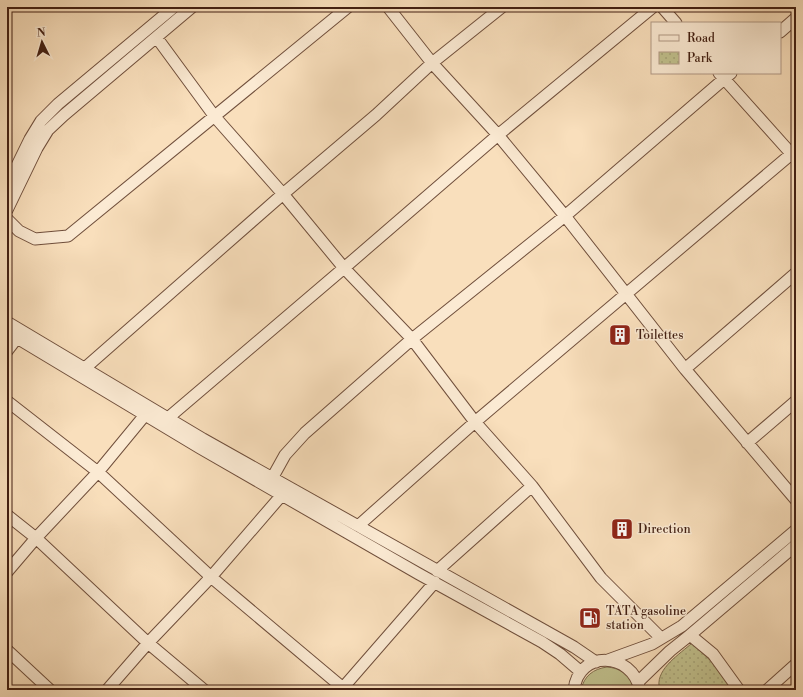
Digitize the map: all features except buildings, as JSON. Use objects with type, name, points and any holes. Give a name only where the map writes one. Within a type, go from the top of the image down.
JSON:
[{"type":"street","points":[[7,186],[30,139],[41,121],[58,104],[174,7]]},
{"type":"street","points":[[7,210],[37,148],[48,130],[192,7]]},
{"type":"street","points":[[7,219],[20,231],[35,239],[68,236],[348,7]]},
{"type":"street","points":[[388,7],[432,63],[498,135],[565,216],[685,369],[796,500]]},
{"type":"street","points":[[85,368],[283,194],[376,115],[432,63],[502,7]]},
{"type":"street","points":[[168,418],[498,135],[654,7]]},
{"type":"street","points":[[662,7],[675,22]]},
{"type":"street","points":[[781,31],[796,18]]},
{"type":"street","points":[[157,38],[214,117],[283,194],[344,268],[412,339],[475,422],[532,486],[600,578],[661,638]]},
{"type":"street","points":[[270,482],[285,455],[305,433],[412,339],[565,216],[725,75],[794,154],[626,293],[475,422],[358,526]]},
{"type":"street","points":[[685,369],[796,273]]},
{"type":"street","points":[[7,322],[21,332],[85,368],[168,418],[435,582],[542,642],[560,654],[581,672]]},
{"type":"street","points":[[7,351],[12,335],[145,415],[270,482]]},
{"type":"street","points":[[7,401],[98,472],[211,577],[342,689],[435,582]]},
{"type":"street","points":[[747,443],[796,401]]},
{"type":"street","points":[[7,572],[36,538],[98,472],[145,415]]},
{"type":"street","points":[[437,571],[532,486]]},
{"type":"street","points":[[285,491],[358,526],[574,647],[596,662]]},
{"type":"street","points":[[107,690],[148,643],[211,577],[285,491]]},
{"type":"street","points":[[7,515],[36,538],[148,643],[204,690]]},
{"type":"street","points":[[572,688],[581,672],[588,666],[596,662],[634,652],[652,644],[682,626],[796,530]]},
{"type":"street","points":[[608,660],[618,662],[627,667],[634,674],[639,686],[670,651],[796,545]]},
{"type":"street","points":[[690,635],[713,654],[739,690]]},
{"type":"street","points":[[7,650],[50,690]]},
{"type":"street","points":[[767,690],[796,664]]},
{"type":"green space","points":[[692,643],[714,664],[733,690],[667,690],[659,686],[659,679],[665,667]]},
{"type":"green space","points":[[607,667],[625,673],[631,680],[634,690],[581,690],[584,681],[593,671]]},
{"type":"place","name":"Toilettes","points":[[620,335]]},
{"type":"place","name":"Direction","points":[[622,529]]},
{"type":"place","name":"TATA gasoline station","points":[[590,618]]}]
